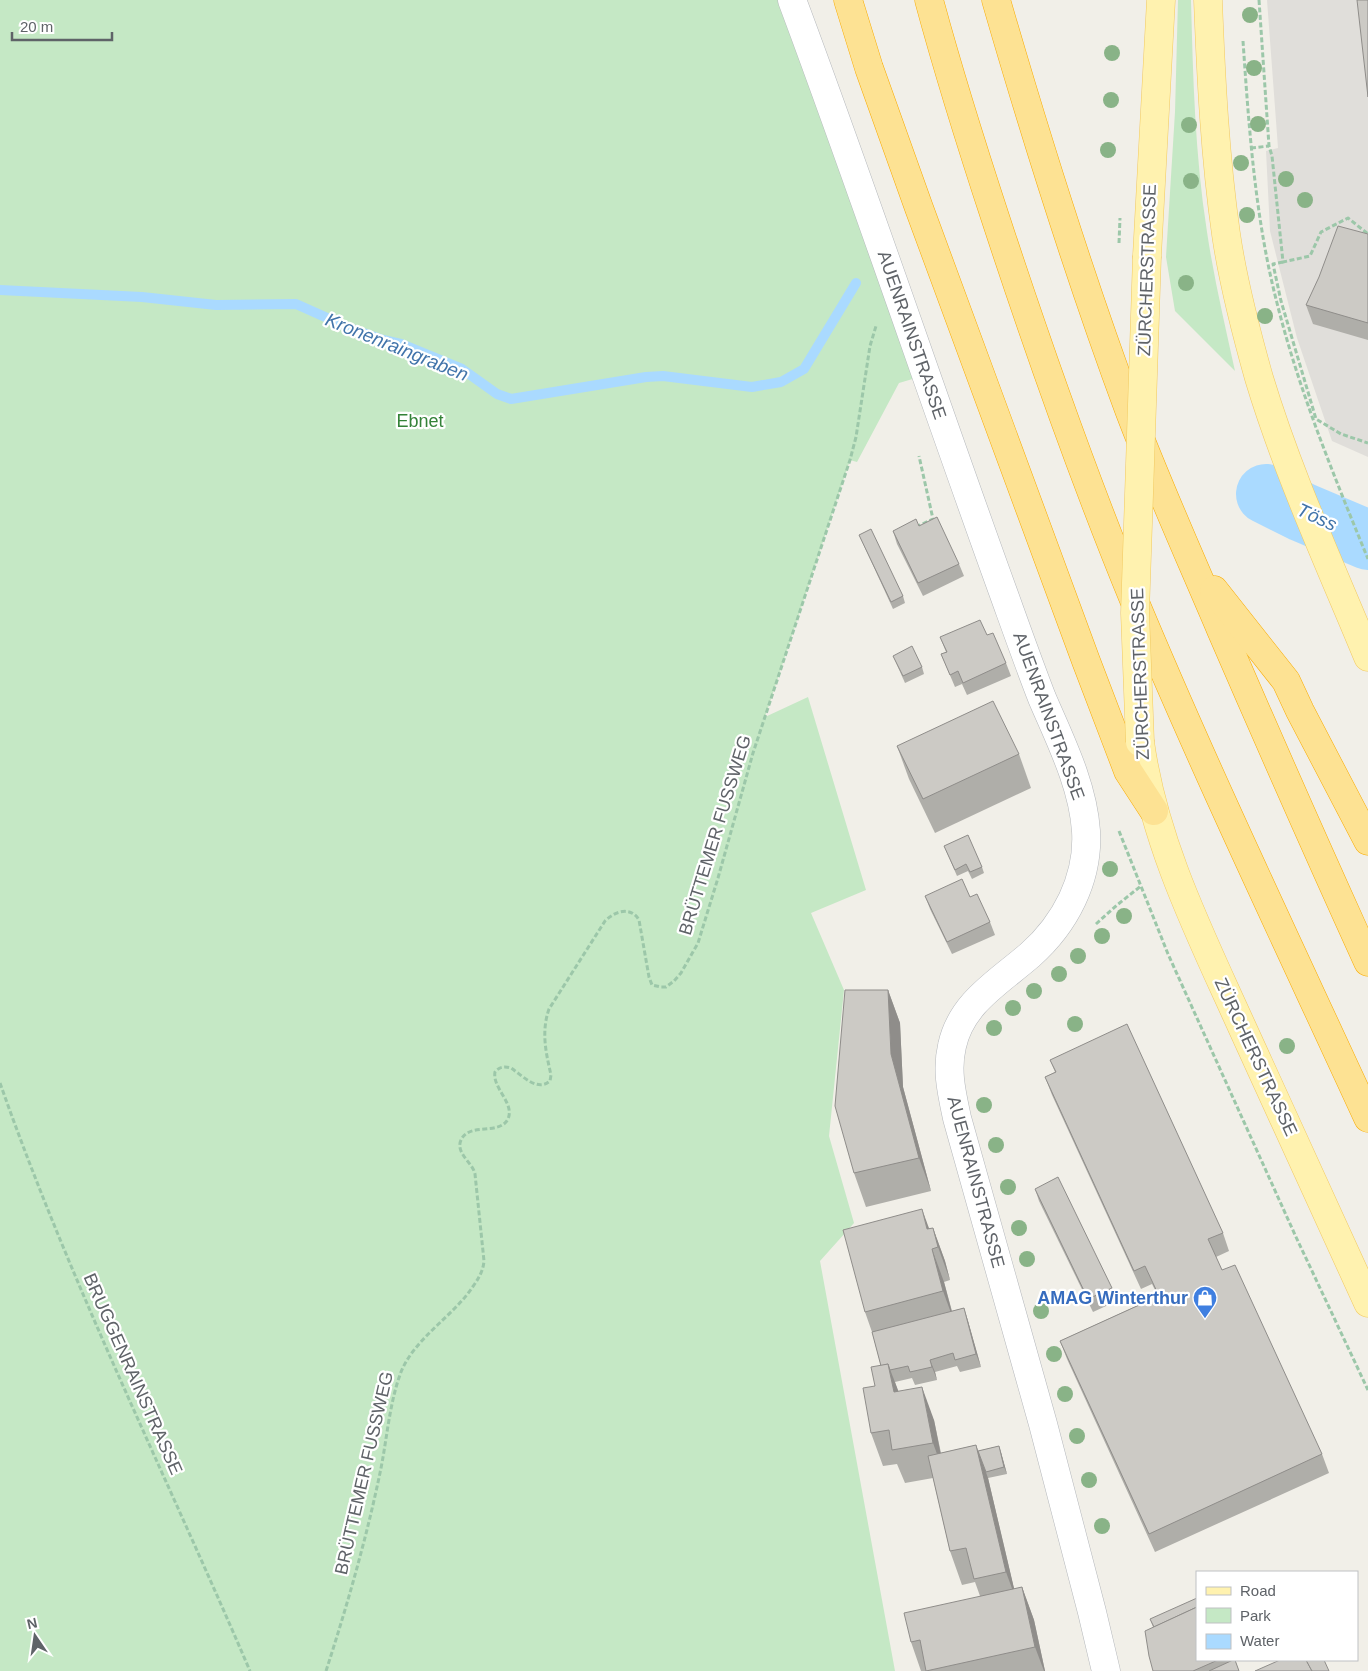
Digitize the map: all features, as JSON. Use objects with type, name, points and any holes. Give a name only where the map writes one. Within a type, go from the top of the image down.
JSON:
[{"type":"highway","points":[[848,0],[891,130],[1086,661],[1128,771],[1154,811]]},
{"type":"highway","points":[[929,0],[982,175],[1038,348],[1134,600],[1206,766],[1368,1118]]},
{"type":"highway","points":[[996,0],[1043,157],[1099,326],[1130,412],[1191,561],[1268,739],[1368,962]]},
{"type":"highway","points":[[1191,561],[1286,681],[1368,841]]},
{"type":"main road","name":"ZÜRCHERSTRASSE","points":[[1161,0],[1147,256],[1135,613],[1140,742],[1145,774],[1163,843],[1194,921],[1368,1303]]},
{"type":"main road","points":[[1208,0],[1212,79],[1226,235],[1241,309],[1259,377],[1288,462],[1368,657]]},
{"type":"street","name":"AUENRAINSTRASSE","points":[[792,0],[1033,674],[1078,788],[1085,820],[1084,862],[1075,896],[1060,922],[1045,941],[978,998],[965,1014],[952,1044],[949,1082],[957,1118],[1045,1433],[1106,1671]]},
{"type":"path","points":[[1259,0],[1268,146],[1272,156],[1283,262]]},
{"type":"path","points":[[1243,40],[1251,148],[1262,227],[1276,302],[1309,408],[1368,560]]},
{"type":"path","points":[[1251,148],[1268,146]]},
{"type":"path","points":[[1368,234],[1348,218],[1321,232],[1310,256],[1273,264],[1280,301],[1316,419],[1341,434],[1368,443]]},
{"type":"path","name":"BRÜTTEMER FUSSWEG","points":[[326,1671],[347,1604],[378,1483],[394,1397],[401,1372],[414,1350],[466,1297],[482,1271],[483,1256],[475,1174],[471,1164],[462,1154],[460,1141],[466,1134],[502,1125],[508,1119],[508,1105],[495,1081],[495,1072],[502,1067],[511,1068],[537,1085],[544,1085],[550,1081],[551,1075],[544,1035],[549,1009],[606,921],[613,914],[629,911],[637,916],[652,985],[666,987],[674,981],[695,951],[753,753],[850,460],[856,437],[873,334],[895,289]]},
{"type":"path","points":[[1141,886],[1172,963],[1296,1237],[1368,1390]]},
{"type":"path","name":"BRUGGENRAINSTRASSE","points":[[0,1083],[74,1274],[140,1427],[250,1671]]},
{"type":"shaded area","points":[[1267,0],[1368,0],[1368,457],[1332,441],[1297,338],[1270,231],[1266,151],[1278,148]]},
{"type":"green space","name":"Ebnet","points":[[0,0],[782,0],[926,375],[899,383],[857,462],[850,460],[765,717],[808,697],[866,890],[811,913],[844,990],[829,1136],[854,1223],[820,1261],[895,1671],[0,1671]]},
{"type":"green space","points":[[1178,0],[1191,0],[1195,116],[1203,203],[1213,267],[1235,371],[1175,311],[1166,257],[1175,112]]},
{"type":"water","points":[[1273,482],[1368,527],[1368,558],[1315,536],[1258,507]]},
{"type":"building","points":[[1357,0],[1368,0],[1368,97]]},
{"type":"building","points":[[1338,226],[1368,234],[1368,323],[1306,305],[1319,277]]},
{"type":"building","points":[[937,517],[959,564],[918,583],[893,531],[916,519],[919,526]]},
{"type":"building","points":[[871,529],[903,596],[891,602],[859,535]]},
{"type":"building","points":[[980,620],[987,635],[993,633],[1006,663],[963,683],[958,671],[950,675],[941,654],[947,652],[940,637]]},
{"type":"building","points":[[912,646],[922,667],[903,676],[893,656]]},
{"type":"building","points":[[993,701],[1019,754],[923,799],[897,746]]},
{"type":"building","points":[[968,835],[982,867],[970,872],[966,864],[955,870],[944,846]]},
{"type":"building","points":[[962,879],[970,897],[977,894],[990,922],[947,942],[925,896]]},
{"type":"building","points":[[845,990],[888,990],[891,1054],[919,1158],[854,1173],[835,1106]]},
{"type":"building","points":[[1127,1024],[1223,1233],[1208,1239],[1222,1270],[1235,1265],[1322,1454],[1149,1534],[1060,1341],[1159,1296],[1145,1266],[1134,1271],[1045,1077],[1056,1072],[1050,1060]]},
{"type":"building","points":[[1058,1177],[1112,1288],[1088,1299],[1035,1189]]},
{"type":"building","points":[[922,1209],[927,1229],[933,1228],[938,1247],[932,1249],[943,1291],[865,1312],[843,1230]]},
{"type":"building","points":[[964,1308],[976,1354],[955,1360],[953,1353],[930,1360],[932,1367],[910,1372],[908,1366],[890,1370],[888,1364],[881,1366],[872,1332]]},
{"type":"building","points":[[888,1364],[894,1392],[922,1387],[933,1443],[892,1450],[889,1430],[871,1433],[863,1388],[875,1386],[871,1367]]},
{"type":"building","points":[[976,1445],[1006,1572],[974,1579],[966,1548],[950,1551],[928,1456]]},
{"type":"building","points":[[999,1446],[1004,1467],[986,1472],[978,1451]]},
{"type":"building","points":[[1022,1587],[1035,1647],[926,1671],[920,1640],[911,1642],[904,1613]]},
{"type":"building","points":[[1196,1598],[1196,1607],[1154,1627],[1150,1619]]},
{"type":"building","points":[[1196,1607],[1196,1661],[1216,1661],[1193,1671],[1153,1671],[1145,1631]]},
{"type":"building","points":[[1231,1661],[1235,1661],[1239,1671],[1209,1671]]},
{"type":"building","points":[[1278,1661],[1307,1661],[1312,1671],[1255,1671]]},
{"type":"building","points":[[1307,1661],[1324,1661],[1329,1671],[1312,1671]]},
{"type":"waterway","name":"Kronenraingraben","points":[[0,290],[142,297],[216,305],[296,304],[352,329],[401,344],[462,369],[497,394],[511,399],[646,377],[663,376],[752,387],[781,382],[804,369],[856,283]]},
{"type":"waterway","name":"Töss","points":[[1266,494],[1302,512],[1368,540]]},
{"type":"place","name":"AMAG Winterthur","points":[[1205,1319]]}]
